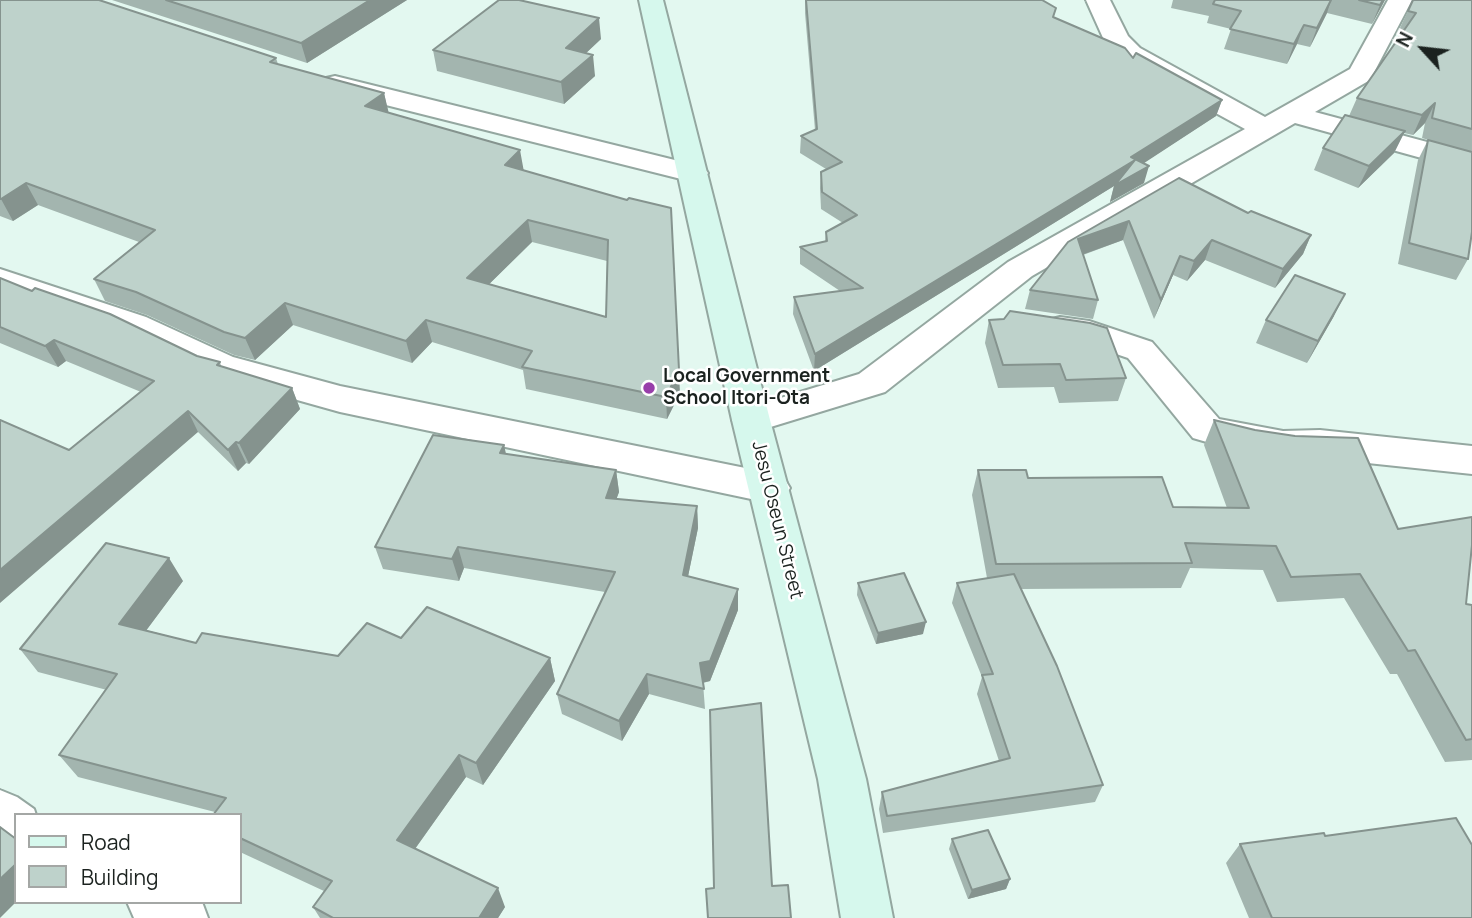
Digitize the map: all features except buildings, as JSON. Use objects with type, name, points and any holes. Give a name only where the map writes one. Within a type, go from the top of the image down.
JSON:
[{"type":"main road","name":"Jesu Oseun Street","points":[[651,0],[751,420],[842,779],[867,918]]},
{"type":"street","points":[[1098,0],[1117,40],[1147,65],[1280,122],[1472,163]]},
{"type":"street","points":[[751,420],[872,383],[1020,269],[1361,74],[1400,0]]},
{"type":"street","points":[[316,78],[693,173]]},
{"type":"street","points":[[0,279],[134,325],[221,366],[340,399],[770,488]]},
{"type":"street","points":[[961,314],[1088,332],[1140,350],[1206,429],[1283,445],[1320,444],[1472,460]]},
{"type":"street","points":[[0,813],[14,824]]},
{"type":"street","points":[[157,904],[182,918]]},
{"type":"place","name":"Local Government School Itori-Ota","points":[[649,388]]}]
